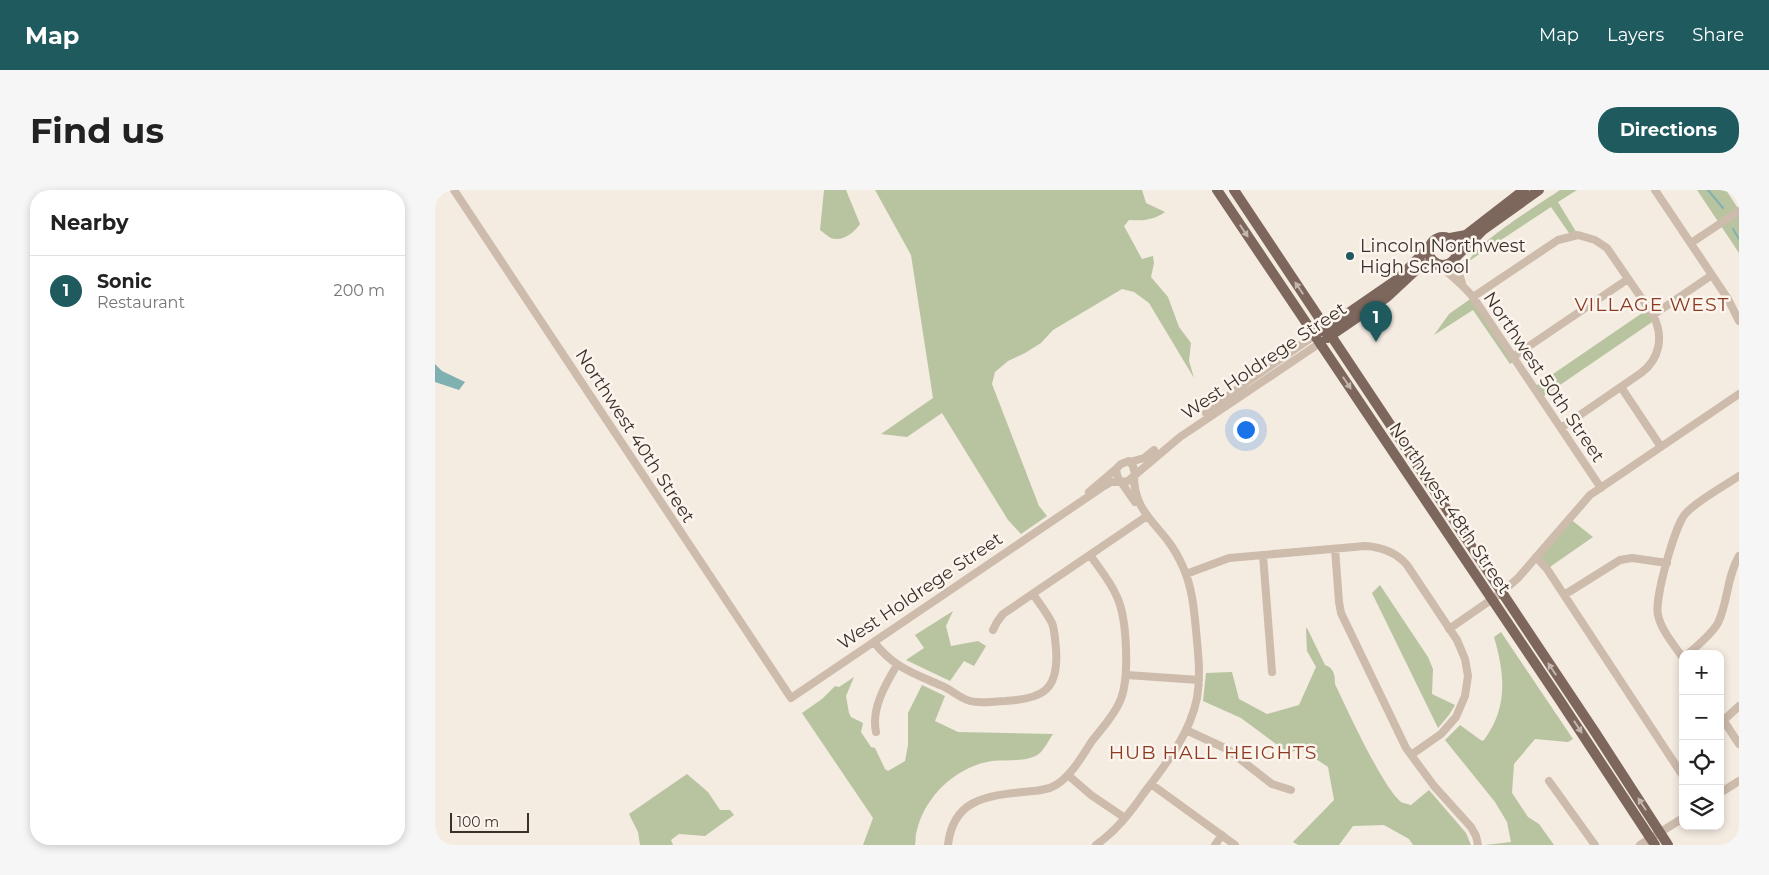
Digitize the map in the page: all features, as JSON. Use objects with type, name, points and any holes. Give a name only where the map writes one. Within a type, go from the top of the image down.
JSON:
[{"type":"main road","name":"Northwest 48th Street","points":[[1217,190],[1317,339],[1497,596]]},
{"type":"main road","name":"Northwest 48th Street","points":[[1234,190],[1328,332],[1655,839],[1668,845]]},
{"type":"main road","points":[[1524,190],[1466,235],[1436,238],[1429,248],[1431,260],[1439,265],[1449,264],[1483,230],[1539,190]]},
{"type":"main road","points":[[1450,238],[1457,248],[1456,257]]},
{"type":"main road","name":"West Holdrege Street","points":[[1328,332],[1399,278],[1429,248]]},
{"type":"main road","name":"West Holdrege Street","points":[[1317,339],[1387,297],[1417,269],[1426,264],[1439,265]]},
{"type":"street","name":"Northwest 40th Street","points":[[455,190],[791,698]]},
{"type":"street","points":[[1655,190],[1732,305],[1739,321]]},
{"type":"street","points":[[1691,243],[1739,211]]},
{"type":"street","points":[[1473,298],[1558,240],[1571,236],[1587,236],[1607,248],[1653,315],[1659,335],[1657,354],[1646,370],[1561,428]]},
{"type":"street","name":"Northwest 50th Street","points":[[1456,257],[1462,283],[1601,488]]},
{"type":"street","name":"Northwest 50th Street","points":[[1439,265],[1457,281],[1462,283]]},
{"type":"street","points":[[1653,315],[1712,275]]},
{"type":"street","points":[[1513,357],[1628,279]]},
{"type":"street","name":"West Holdrege Street","points":[[1130,462],[1147,456],[1247,382],[1317,339]]},
{"type":"street","name":"West Holdrege Street","points":[[1134,475],[1180,437],[1317,339]]},
{"type":"street","points":[[1621,387],[1661,447]]},
{"type":"street","points":[[1449,629],[1497,596],[1519,578],[1583,502],[1739,394]]},
{"type":"street","points":[[1096,845],[1125,818],[1177,747],[1186,730],[1197,698],[1199,680],[1195,610],[1186,574],[1172,546],[1141,507],[1135,493],[1134,468],[1130,462],[1124,462],[1116,469],[1117,478],[1134,502],[1141,507]]},
{"type":"street","name":"West Holdrege Street","points":[[1066,511],[1116,469]]},
{"type":"street","points":[[1121,482],[1128,481],[1134,475]]},
{"type":"street","points":[[1679,652],[1661,625],[1657,614],[1657,601],[1679,524],[1685,514],[1739,476]]},
{"type":"street","name":"West Holdrege Street","points":[[791,698],[1108,483],[1121,482]]},
{"type":"street","points":[[993,630],[1003,614],[1147,516]]},
{"type":"street","points":[[1186,574],[1229,558],[1373,546],[1391,552],[1407,565],[1457,640],[1465,659],[1468,676],[1465,696],[1459,712],[1448,728],[1411,755]]},
{"type":"street","points":[[1335,549],[1339,602],[1343,617],[1398,734],[1434,786],[1473,830],[1478,845]]},
{"type":"street","points":[[948,845],[949,835],[959,816],[974,802],[994,795],[1044,790],[1056,785],[1068,775],[1118,706],[1127,674],[1121,606],[1114,591],[1090,555]]},
{"type":"street","points":[[1263,555],[1272,672]]},
{"type":"street","points":[[1692,650],[1710,633],[1718,622],[1739,556]]},
{"type":"street","points":[[1536,557],[1543,563],[1679,770]]},
{"type":"street","points":[[1564,595],[1620,560],[1632,558],[1667,562]]},
{"type":"street","points":[[874,642],[897,665],[917,676],[941,685],[970,701],[1022,700],[1035,697],[1046,690],[1050,684],[1056,671],[1057,662],[1053,627],[1033,594]]},
{"type":"street","points":[[876,732],[874,725],[878,706],[888,680],[897,665]]},
{"type":"street","points":[[1127,674],[1199,680]]},
{"type":"street","points":[[1724,717],[1739,706]]},
{"type":"street","points":[[1724,721],[1739,744]]},
{"type":"street","points":[[1186,730],[1227,750],[1272,784],[1291,790]]},
{"type":"street","points":[[1068,775],[1091,795],[1125,818]]},
{"type":"street","points":[[1549,781],[1595,845]]},
{"type":"street","points":[[1724,790],[1739,781]]},
{"type":"street","points":[[1151,784],[1235,845]]},
{"type":"street","points":[[1640,845],[1655,839],[1679,821]]},
{"type":"street","points":[[1215,845],[1222,835]]},
{"type":"green space","points":[[824,190],[846,190],[860,224],[854,231],[843,238],[831,238],[820,230]]},
{"type":"green space","points":[[875,190],[1142,190],[1146,203],[1165,212],[1157,217],[1148,219],[1129,220],[1124,226],[1142,259],[1153,256],[1154,263],[1151,277],[1168,297],[1179,327],[1191,343],[1189,361],[1194,378],[1149,303],[1134,292],[1122,289],[1053,330],[1041,343],[1008,361],[995,372],[992,384],[1039,506],[1047,516],[1021,534],[1008,520],[942,413],[907,437],[881,434],[933,398],[911,255]]},
{"type":"green space","points":[[1560,190],[1577,190],[1558,202],[1578,235],[1571,236],[1551,207],[1469,261],[1483,244]]},
{"type":"green space","points":[[1697,190],[1726,190],[1739,210],[1739,253]]},
{"type":"green space","points":[[1473,297],[1516,360],[1510,364],[1473,310],[1434,335],[1449,314]]},
{"type":"green space","points":[[1648,309],[1655,320],[1541,398],[1534,387]]},
{"type":"green space","points":[[1569,518],[1593,537],[1547,569],[1536,557]]},
{"type":"green space","points":[[1380,585],[1428,657],[1433,669],[1432,694],[1455,705],[1438,728],[1372,593]]},
{"type":"green space","points":[[953,611],[946,626],[951,646],[978,641],[986,646],[974,666],[964,661],[950,681],[906,660],[924,648],[915,635]]},
{"type":"green space","points":[[1307,628],[1325,665],[1333,672],[1335,684],[1366,748],[1396,796],[1403,803],[1411,805],[1429,790],[1466,833],[1471,845],[1413,845],[1409,839],[1384,825],[1353,826],[1339,845],[1298,845],[1293,842],[1334,800],[1328,767],[1301,749],[1288,753],[1241,718],[1203,701],[1206,673],[1232,672],[1239,699],[1267,714],[1299,705],[1316,667],[1307,651]]},
{"type":"green space","points":[[1501,632],[1573,739],[1568,742],[1535,739],[1514,764],[1512,793],[1528,817],[1539,824],[1554,845],[1485,845],[1511,842],[1507,822],[1495,802],[1445,740],[1460,725],[1482,741],[1492,728],[1501,703],[1502,678],[1494,637]]},
{"type":"green space","points":[[854,677],[846,696],[849,713],[851,717],[863,723],[861,732],[871,747],[875,748],[885,769],[888,771],[905,761],[908,745],[908,713],[922,685],[945,696],[935,721],[958,732],[1053,734],[1042,751],[1035,756],[979,764],[955,776],[944,785],[927,806],[916,832],[915,845],[863,845],[873,818],[802,713],[822,699],[835,686],[839,687]]},
{"type":"green space","points":[[687,774],[708,792],[720,810],[730,810],[734,815],[705,836],[679,834],[671,840],[673,845],[640,845],[638,832],[629,814]]},
{"type":"water","points":[[435,364],[442,371],[465,382],[459,390],[435,382]]},
{"type":"waterway","points":[[1708,190],[1723,208]]},
{"type":"waterway","points":[[1733,229],[1739,239]]},
{"type":"place","name":"Lincoln Northwest High School","points":[[1350,256]]},
{"type":"place","name":"Sonic","points":[[1376,342]]},
{"type":"district","name":"VILLAGE WEST","points":[[1652,304]]},
{"type":"district","name":"HUB HALL HEIGHTS","points":[[1213,752]]}]
